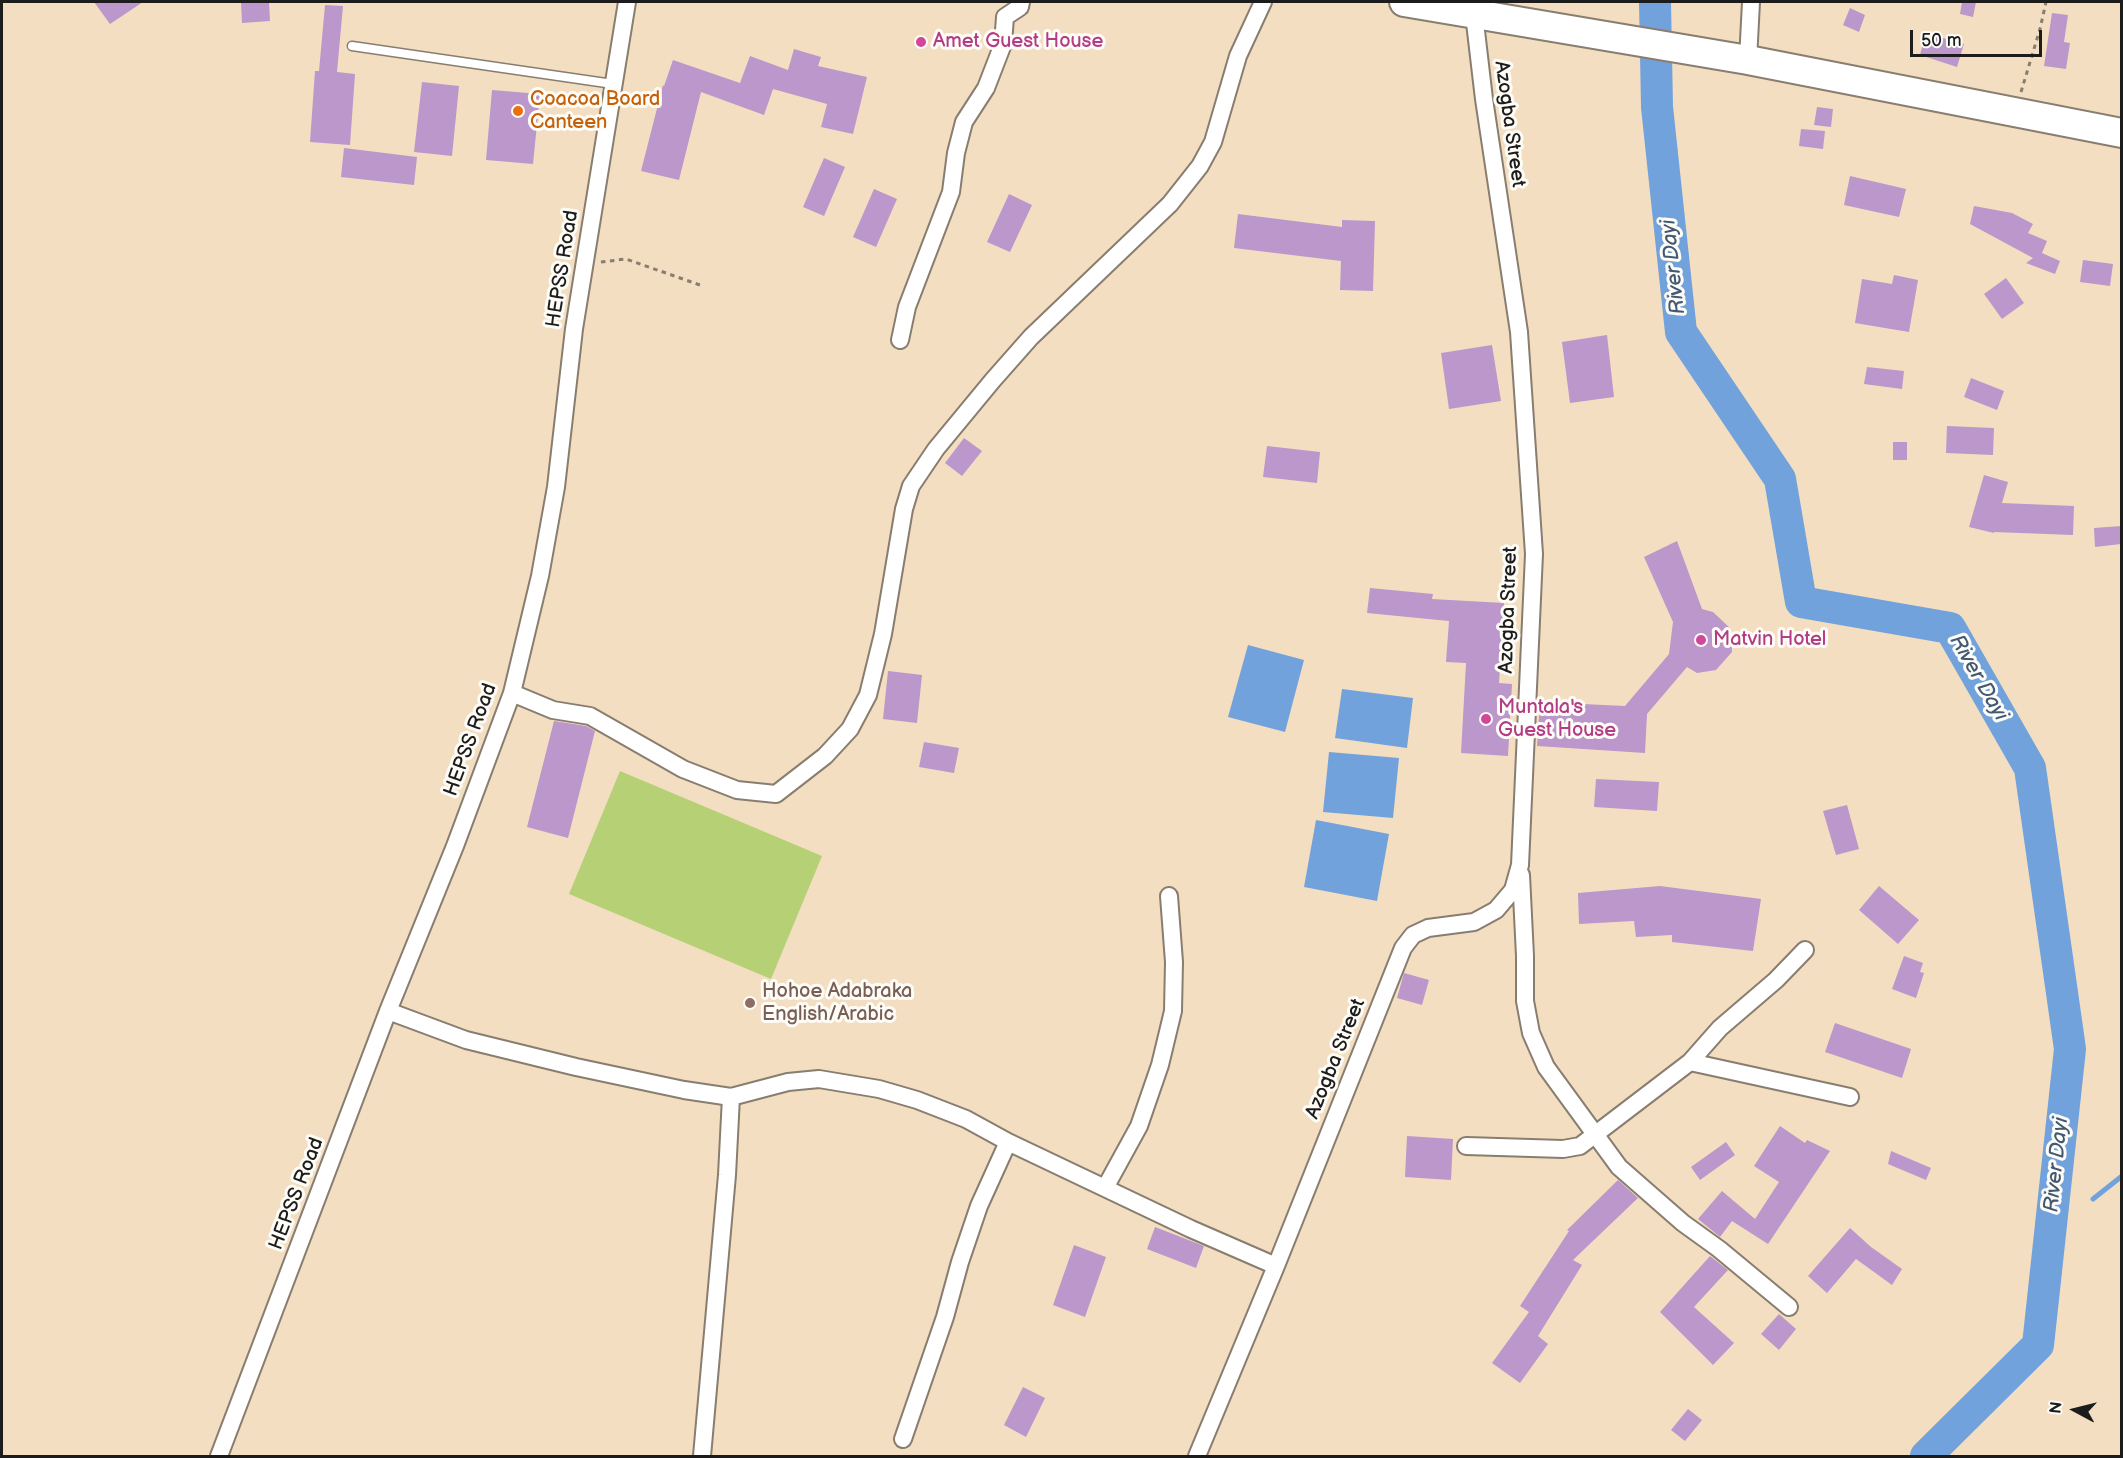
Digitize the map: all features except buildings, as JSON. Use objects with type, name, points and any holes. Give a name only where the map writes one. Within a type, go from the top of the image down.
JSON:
[{"type":"highway","points":[[1404,2],[1477,8],[1617,38],[1748,60],[2121,133]]},
{"type":"street","name":"HEPSS Road","points":[[219,1456],[387,1011],[455,846],[512,693],[540,576],[556,487],[574,329],[627,2]]},
{"type":"street","points":[[900,340],[907,307],[951,192],[956,153],[964,122],[986,88],[1003,44],[1005,17],[1020,7],[1021,2]]},
{"type":"street","points":[[512,693],[553,710],[590,716],[683,769],[737,790],[776,794],[825,756],[850,729],[868,695],[883,634],[904,509],[911,486],[936,449],[1031,337],[1170,204],[1200,166],[1213,142],[1238,56],[1263,2]]},
{"type":"street","points":[[1748,60],[1750,2]]},
{"type":"street","name":"Azogba Street","points":[[1197,1456],[1276,1266],[1403,948],[1413,935],[1428,928],[1474,922],[1496,910],[1512,890],[1520,865],[1534,554],[1519,332],[1484,99],[1477,8]]},
{"type":"street","points":[[1520,865],[1525,1001],[1531,1033],[1546,1067],[1619,1167],[1650,1196],[1789,1307]]},
{"type":"street","points":[[1105,1188],[1138,1126],[1160,1065],[1173,1011],[1174,962],[1169,896]]},
{"type":"street","points":[[1466,1146],[1571,1149],[1580,1146],[1690,1062],[1720,1028],[1776,980],[1805,950]]},
{"type":"street","points":[[387,1011],[466,1040],[684,1090],[731,1097],[788,1082],[819,1078],[855,1084],[918,1100],[966,1119],[1008,1142],[1191,1229],[1276,1266]]},
{"type":"street","points":[[1690,1062],[1850,1097]]},
{"type":"street","points":[[702,1456],[727,1176],[731,1097]]},
{"type":"street","points":[[903,1439],[945,1317],[979,1206],[1008,1142]]},
{"type":"lane","points":[[352,46],[614,84]]},
{"type":"path","points":[[2021,94],[2046,2]]},
{"type":"path","points":[[584,264],[626,259],[700,285]]},
{"type":"green space","points":[[620,771],[822,856],[771,979],[569,894]]},
{"type":"water","points":[[1248,645],[1304,660],[1285,732],[1228,717]]},
{"type":"water","points":[[1342,689],[1413,698],[1407,748],[1335,738]]},
{"type":"water","points":[[1329,752],[1399,758],[1393,818],[1323,812]]},
{"type":"water","points":[[1316,820],[1389,834],[1377,901],[1304,887]]},
{"type":"waterway","name":"River Dayi","points":[[1655,2],[1657,107],[1681,332],[1780,479],[1801,602],[1950,628],[2030,768],[2070,1049],[2038,1345],[1926,1456]]},
{"type":"waterway","points":[[2093,1199],[2122,1176]]},
{"type":"place","name":"Amet Guest House","points":[[921,42]]},
{"type":"place","name":"Coacoa Board Canteen","points":[[518,111]]},
{"type":"place","name":"Matvin Hotel","points":[[1701,640]]},
{"type":"place","name":"Muntala's Guest House","points":[[1486,719]]},
{"type":"place","name":"Hohoe Adabraka English/Arabic","points":[[750,1003]]}]
